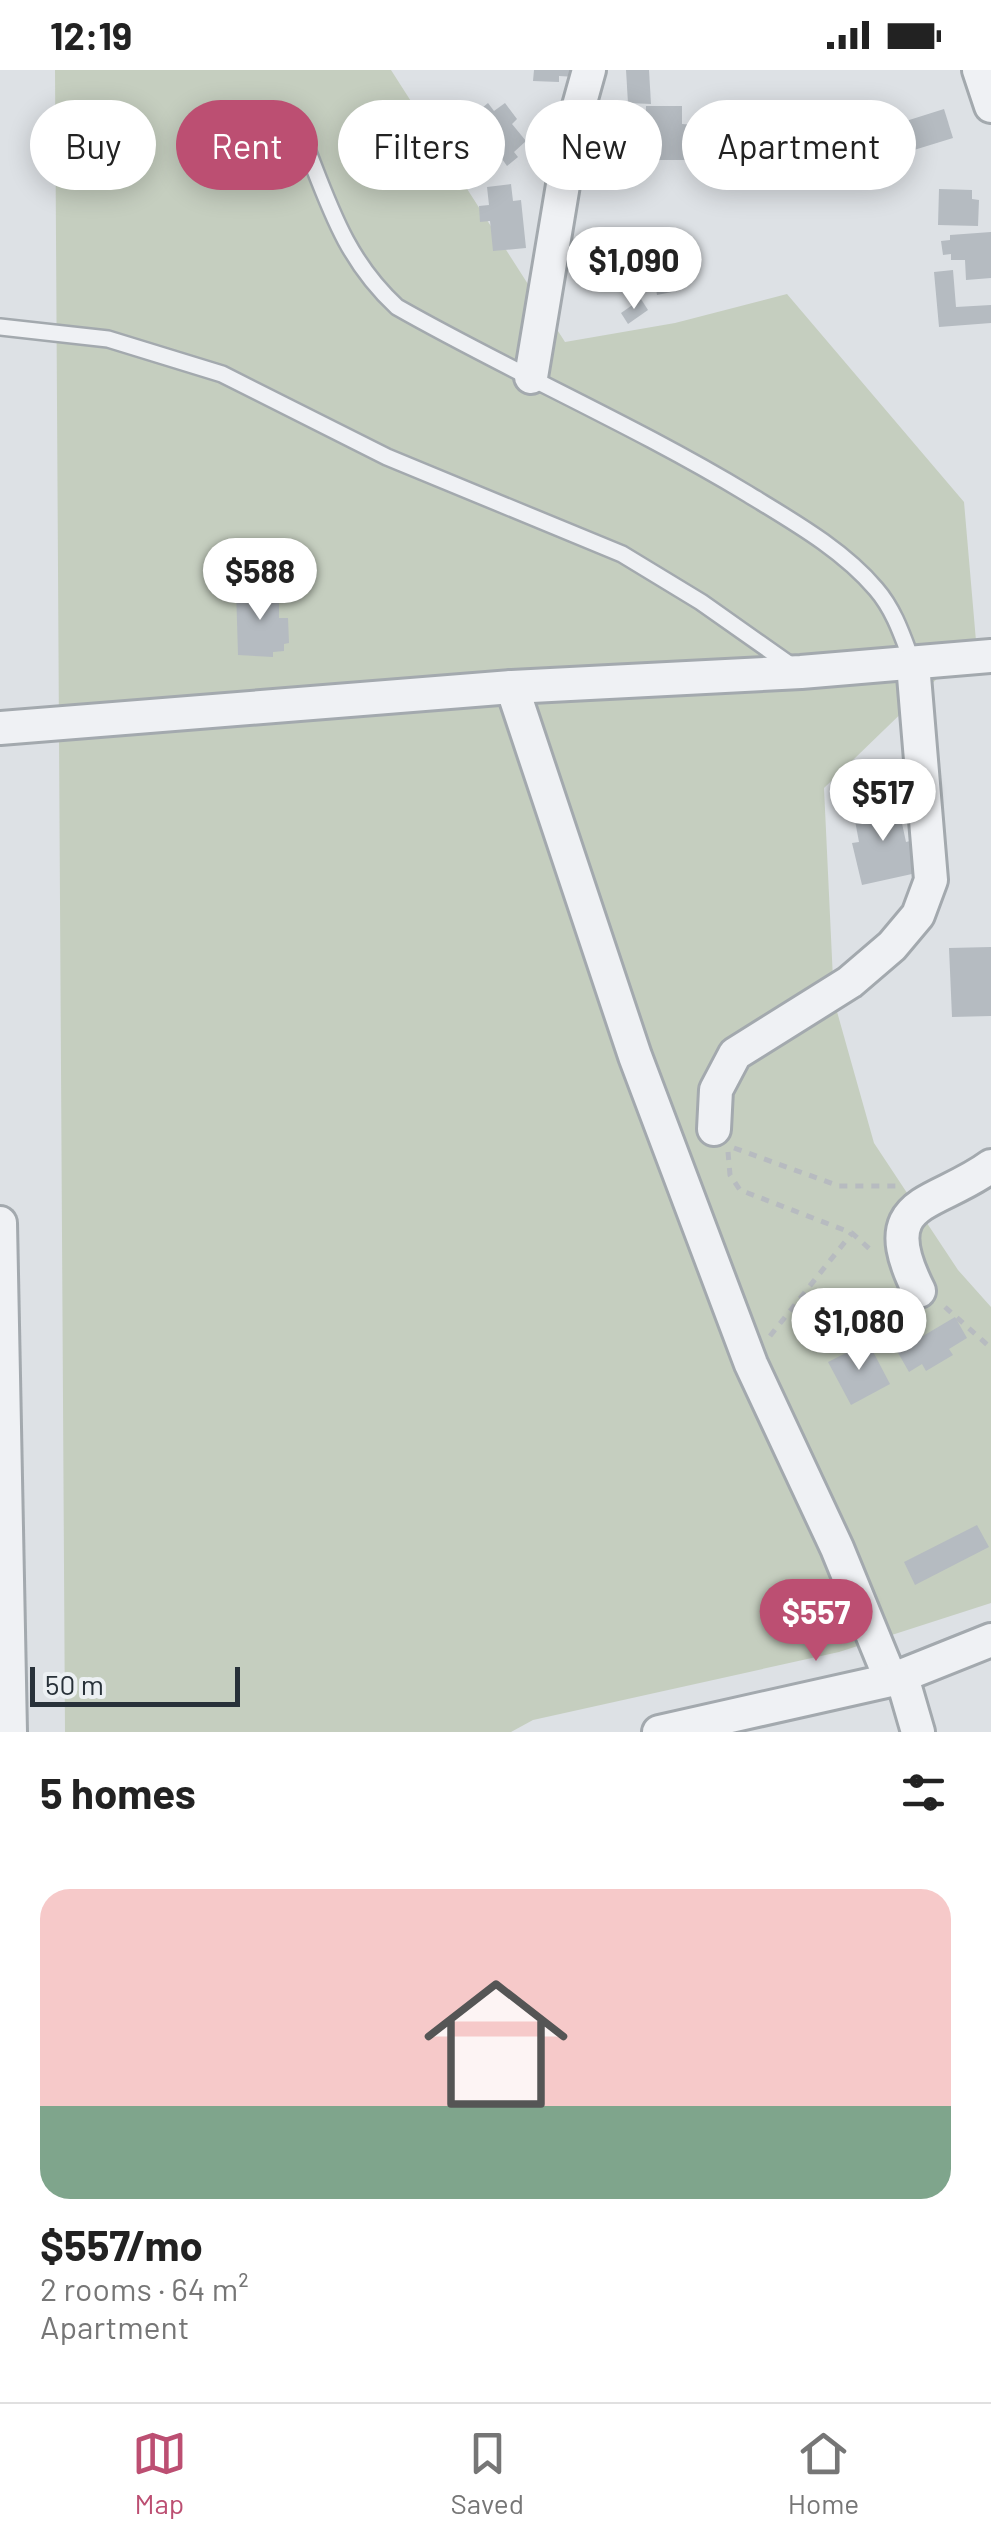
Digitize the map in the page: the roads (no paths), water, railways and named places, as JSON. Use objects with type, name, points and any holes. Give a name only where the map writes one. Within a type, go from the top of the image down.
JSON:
[{"type":"street","points":[[531,377],[572,131],[589,70]]},
{"type":"street","points":[[979,70],[991,106]]},
{"type":"street","points":[[0,728],[512,687],[801,672],[991,656]]},
{"type":"street","points":[[714,1129],[716,1090],[735,1054],[850,982],[892,946],[918,914],[931,880],[913,664]]},
{"type":"street","points":[[512,687],[635,1056],[751,1364],[918,1732]]},
{"type":"street","points":[[920,1291],[905,1263],[902,1234],[908,1216],[926,1198],[991,1166]]},
{"type":"street","points":[[0,1222],[10,1732]]},
{"type":"street","points":[[659,1732],[734,1723],[896,1679],[991,1640]]},
{"type":"lane","points":[[318,176],[344,244],[366,278],[398,307],[641,431],[844,558],[887,605],[913,664]]},
{"type":"lane","points":[[0,327],[108,339],[222,374],[387,457],[622,554],[701,602],[801,672]]}]
